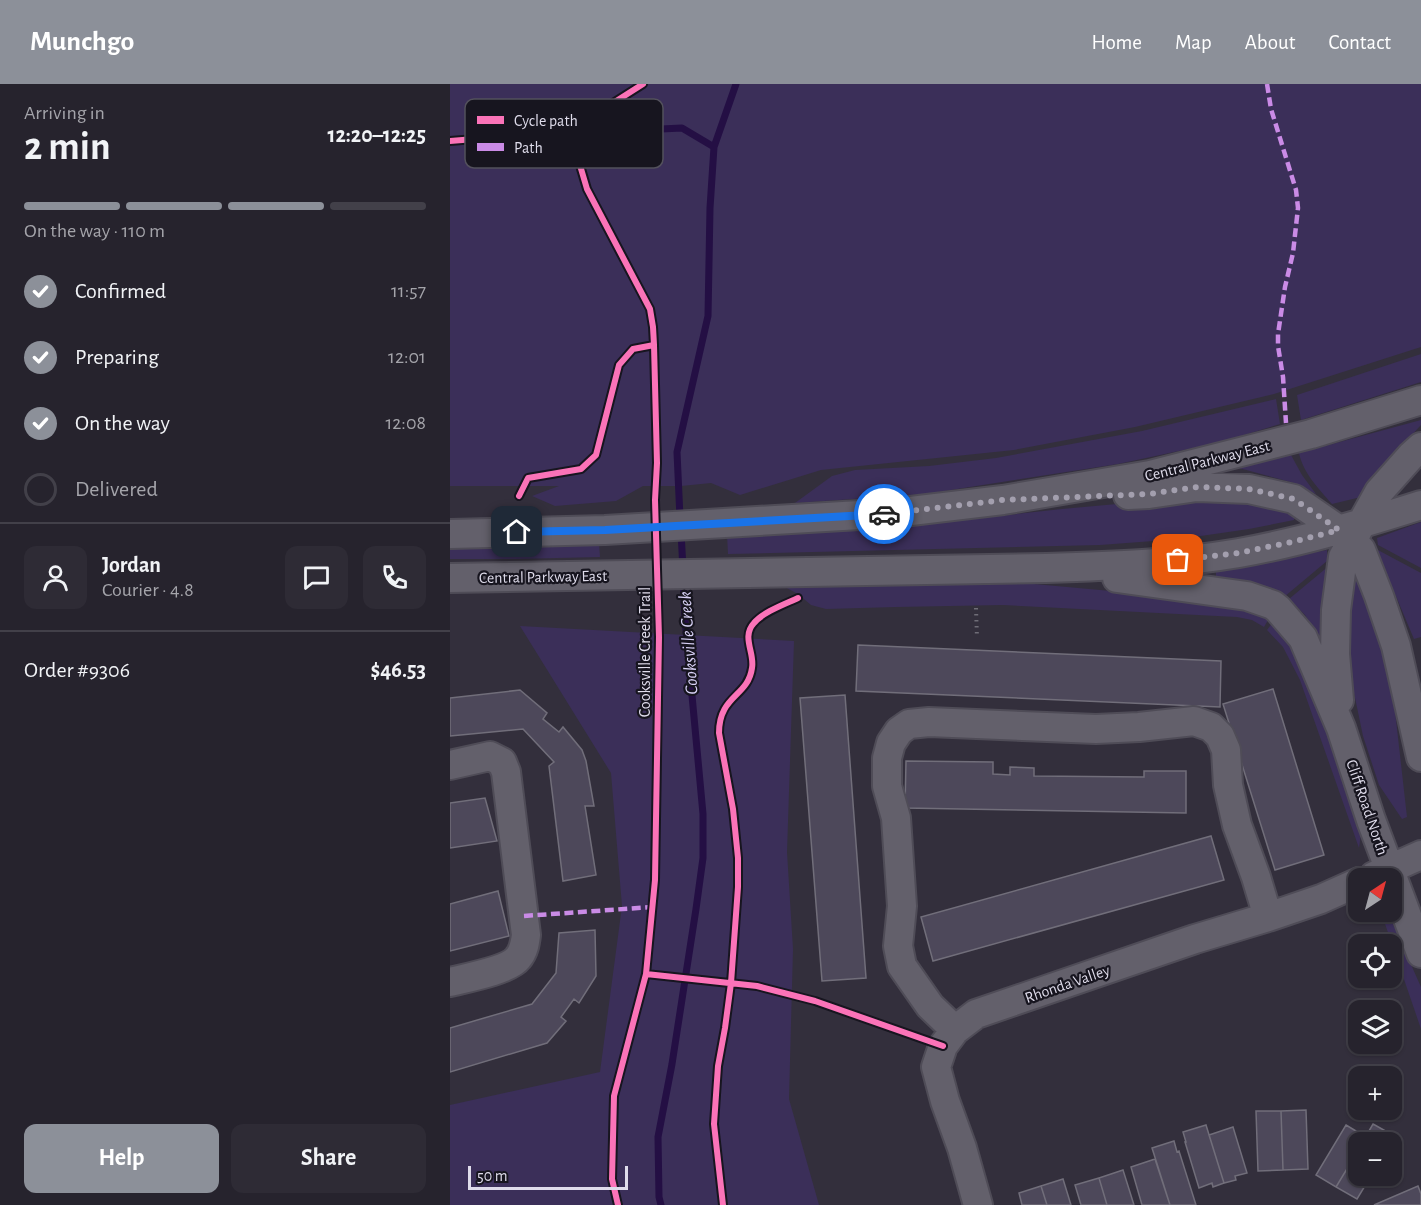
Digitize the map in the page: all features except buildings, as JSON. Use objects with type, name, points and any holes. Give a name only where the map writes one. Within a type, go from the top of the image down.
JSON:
[{"type":"street","name":"Central Parkway East","points":[[450,534],[605,530],[894,513],[1003,500],[1150,475],[1311,434],[1421,400]]},
{"type":"street","points":[[1341,728],[1335,654],[1336,610],[1343,557],[1350,531],[1379,492],[1421,447]]},
{"type":"street","points":[[1003,500],[1149,494],[1197,487],[1249,489],[1294,499],[1350,531],[1361,550],[1396,646],[1420,744]]},
{"type":"street","name":"Central Parkway East","points":[[450,578],[1138,565],[1238,553],[1350,531],[1421,504]]},
{"type":"street","points":[[1046,568],[1247,596],[1273,605],[1303,638],[1341,728]]},
{"type":"street","points":[[955,1030],[930,1006],[902,966],[898,946],[902,906],[896,818],[887,786],[887,758],[891,743],[909,724],[929,722],[1096,729],[1194,721],[1210,727],[1220,736],[1226,750],[1228,785],[1237,825],[1268,917]]},
{"type":"street","name":"Cliff Road North","points":[[1341,728],[1371,820],[1377,868]]},
{"type":"street","points":[[450,765],[490,756],[502,762],[506,772],[526,935],[523,950],[517,960],[501,969],[450,982]]},
{"type":"street","points":[[1392,868],[1421,855]]},
{"type":"street","name":"Rhonda Valley","points":[[978,1205],[936,1067],[943,1046],[955,1030],[976,1014],[1195,939],[1321,899],[1348,887]]},
{"type":"street","name":"Cliff Road North","points":[[1402,918],[1421,953]]},
{"type":"path","points":[[976,608],[977,638]]},
{"type":"shaded area","points":[[450,84],[1421,84],[1421,347],[1274,394],[1135,427],[1014,450],[821,470],[740,495],[711,483],[643,486],[616,501],[555,506],[532,496],[559,486],[450,486]]},
{"type":"shaded area","points":[[1421,354],[1421,382],[1301,420],[1297,395]]},
{"type":"shaded area","points":[[1276,399],[1280,424],[1221,442],[1118,464],[925,494],[795,503],[832,476],[855,470],[929,466],[996,458],[1142,431]]},
{"type":"shaded area","points":[[1421,420],[1421,425],[1381,468],[1361,497],[1332,504],[1312,480],[1301,460],[1299,453]]},
{"type":"shaded area","points":[[1291,455],[1316,494],[1294,483],[1239,468]]},
{"type":"shaded area","points":[[1194,497],[1244,498],[1295,511],[1294,520],[1180,539],[1100,545],[728,554],[727,534],[900,527]]},
{"type":"shaded area","points":[[1421,522],[1421,568],[1378,545],[1377,538]]},
{"type":"shaded area","points":[[599,543],[600,557],[450,559],[450,548]]},
{"type":"shaded area","points":[[1376,549],[1421,573],[1421,637],[1414,639]]},
{"type":"shaded area","points":[[1327,550],[1327,561],[1284,597],[1258,585],[1216,577],[1216,572]]},
{"type":"shaded area","points":[[1330,565],[1322,636],[1318,636],[1305,615],[1289,599]]},
{"type":"shaded area","points":[[1362,579],[1377,615],[1395,711],[1407,817],[1402,819],[1379,785],[1363,736],[1349,669],[1349,615],[1353,582]]},
{"type":"shaded area","points":[[939,580],[1023,583],[1188,598],[1271,615],[1264,627],[1252,620],[1237,617],[1003,605],[826,609],[811,605],[785,587],[778,587],[779,581]]},
{"type":"shaded area","points":[[1273,622],[1291,631],[1352,800],[1361,834],[1359,848],[1300,680],[1283,647],[1267,630]]},
{"type":"shaded area","points":[[520,626],[794,641],[787,852],[793,949],[789,1099],[819,1205],[450,1205],[450,1105],[600,1072],[622,906],[611,773]]},
{"type":"shaded area","points":[[1384,922],[1392,922],[1397,934],[1389,934]]},
{"type":"shaded area","points":[[1402,944],[1421,987],[1421,1029],[1402,973]]},
{"type":"waterway","name":"Cooksville Creek","points":[[680,518],[677,452],[708,316],[710,208],[714,147],[736,84]]},
{"type":"waterway","points":[[663,129],[682,128],[714,147]]},
{"type":"waterway","name":"Cooksville Creek","points":[[681,532],[683,569]]},
{"type":"waterway","name":"Cooksville Creek","points":[[661,1205],[658,1137],[672,1064],[703,858],[703,814],[683,580]]},
{"type":"marked path","points":[[1267,84],[1271,109],[1296,190],[1298,208],[1293,253],[1278,334],[1286,423]]},
{"type":"marked path","points":[[524,916],[652,907]]},
{"type":"cycle path","points":[[619,99],[643,84]]},
{"type":"cycle path","points":[[450,141],[465,140]]},
{"type":"cycle path","name":"Cooksville Creek Trail","points":[[581,168],[587,189],[650,309],[654,345],[659,637],[655,880],[646,974],[614,1096],[612,1179],[618,1205]]},
{"type":"cycle path","points":[[519,496],[528,478],[581,469],[596,455],[619,365],[633,349],[654,345]]},
{"type":"cycle path","points":[[723,1205],[714,1124],[718,1066],[731,983],[738,858],[733,809],[719,733],[720,720],[728,703],[749,678],[752,668],[748,639],[750,628],[763,615],[798,598]]},
{"type":"cycle path","points":[[646,974],[757,986],[815,1001],[943,1046]]},
{"type":"way so far","points":[[884,514],[1003,500],[1149,494],[1197,487],[1249,489],[1294,499],[1339,530],[1238,553],[1178,560]]},
{"type":"route","points":[[517,532],[605,530],[884,514]]}]
